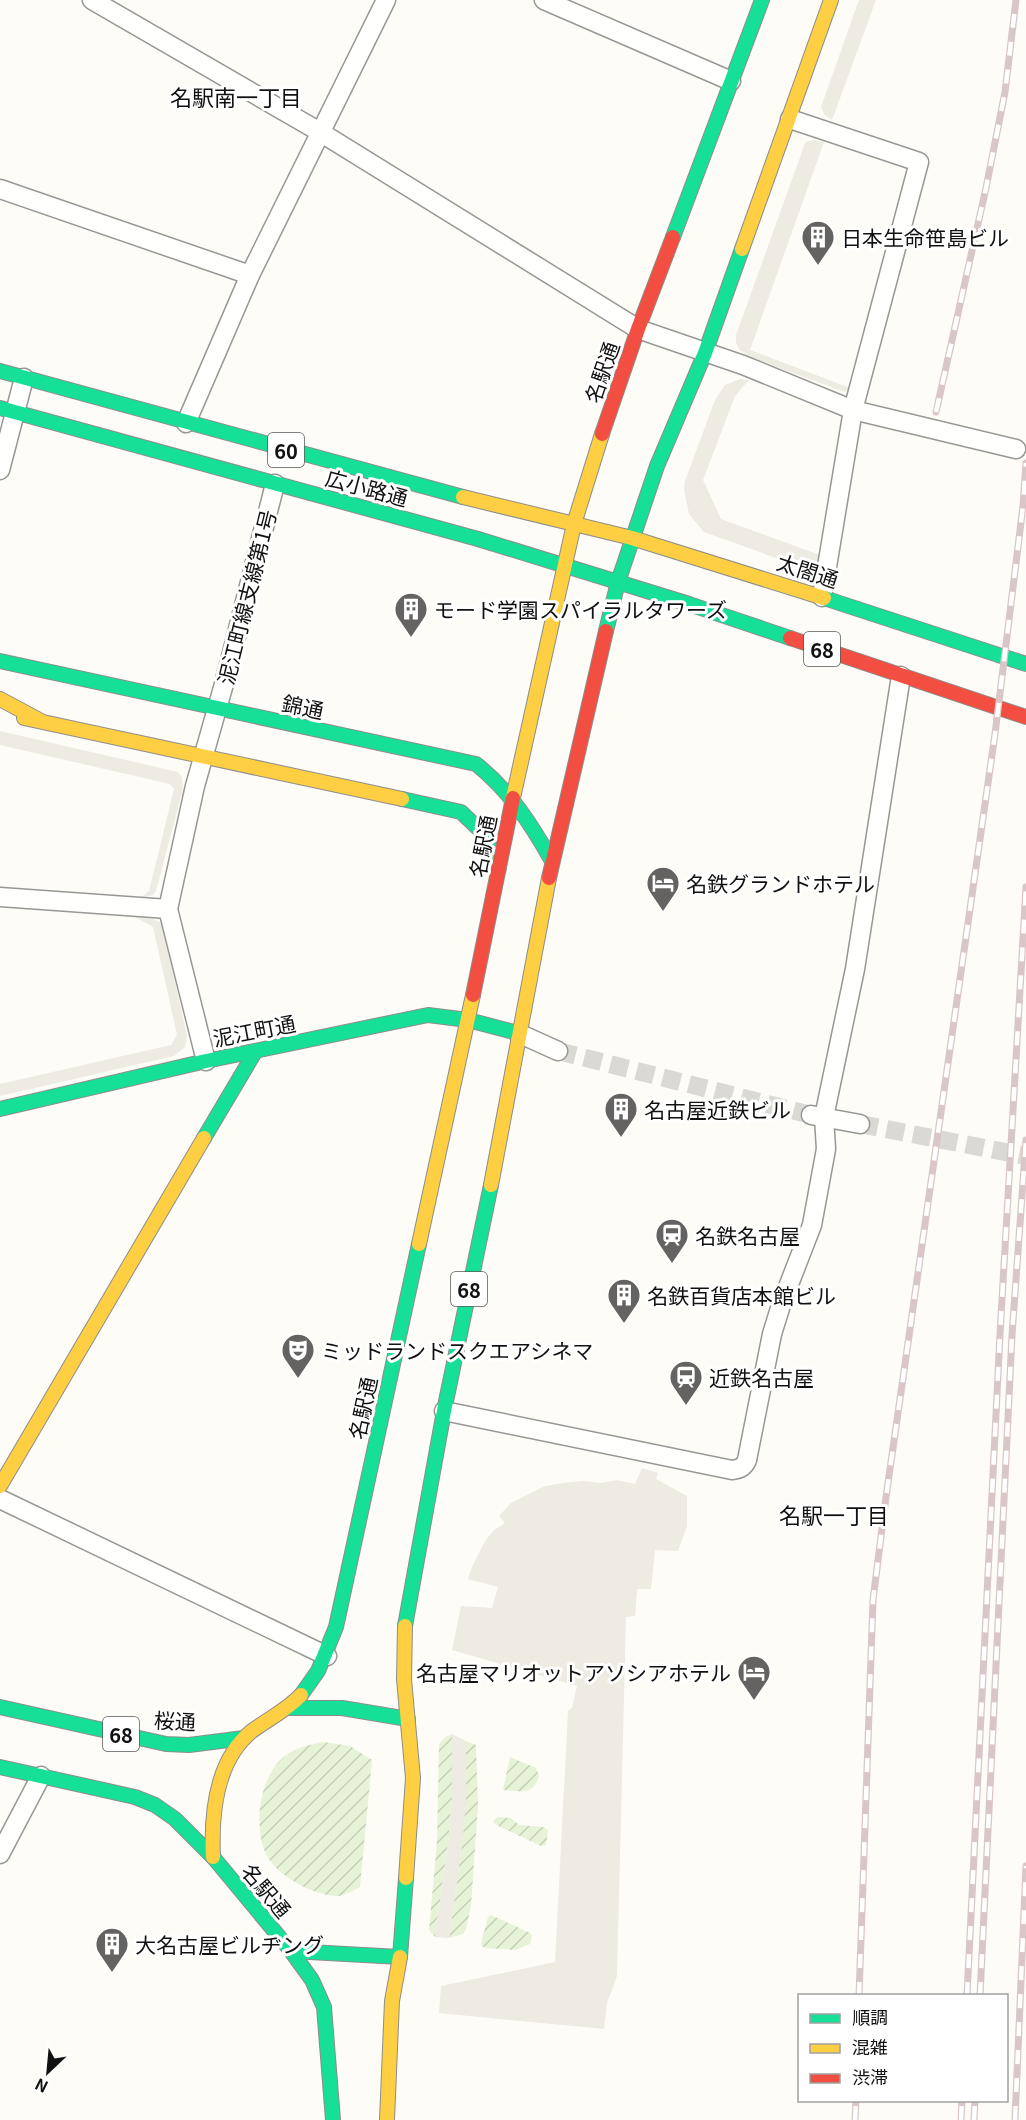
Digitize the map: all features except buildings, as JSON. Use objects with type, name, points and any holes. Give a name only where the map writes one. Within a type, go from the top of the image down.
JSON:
[{"type":"main road","name":"名駅通","points":[[333,2120],[324,2007],[312,1980],[291,1951],[213,1857],[211,1824],[214,1797],[225,1770],[244,1738],[288,1707],[312,1680],[327,1656],[341,1604],[468,1020],[513,797],[574,524],[638,329],[762,0]]},
{"type":"main road","points":[[618,582],[657,466],[705,352],[831,0]]},
{"type":"main road","name":"広小路通","points":[[0,371],[488,504],[574,524]]},
{"type":"main road","name":"広小路通","points":[[8,410],[478,539],[618,582]]},
{"type":"main road","name":"太閤通","points":[[574,524],[703,559],[1026,664]]},
{"type":"main road","name":"68","points":[[400,1957],[413,1778],[402,1643],[410,1587],[494,1170],[552,861],[618,582],[1026,717]]},
{"type":"main road","name":"錦通","points":[[0,661],[476,764],[496,778],[513,797],[534,828],[552,861]]},
{"type":"main road","points":[[0,699],[41,722]]},
{"type":"main road","points":[[0,713],[461,812],[484,835],[500,868]]},
{"type":"main road","name":"泥江町通","points":[[0,1109],[206,1061],[428,1015],[468,1020],[518,1033]]},
{"type":"main road","points":[[0,1486],[255,1052]]},
{"type":"main road","name":"桜通","points":[[0,1707],[166,1744],[189,1745],[244,1738]]},
{"type":"main road","points":[[288,1707],[342,1708],[408,1719]]},
{"type":"main road","points":[[0,1767],[135,1797],[155,1805],[175,1819],[213,1857]]},
{"type":"main road","points":[[291,1951],[400,1957],[392,2001],[387,2120]]},
{"type":"street","points":[[92,0],[320,132],[638,329],[743,365],[853,410],[1016,449]]},
{"type":"street","points":[[186,423],[250,275],[386,0]]},
{"type":"street","points":[[544,0],[731,81]]},
{"type":"street","points":[[790,119],[919,162],[853,410],[822,597]]},
{"type":"street","points":[[0,189],[250,275]]},
{"type":"street","points":[[0,470],[8,410],[24,378]]},
{"type":"street","name":"泥江町線支線第1号","points":[[168,909],[204,756],[275,484]]},
{"type":"street","points":[[444,1411],[688,1463],[732,1470],[744,1466],[772,1334],[812,1225],[826,1149],[818,1116],[855,969],[901,676]]},
{"type":"street","points":[[0,897],[168,909],[206,1061]]},
{"type":"street","points":[[518,1033],[558,1051]]},
{"type":"street","points":[[818,1116],[860,1124]]},
{"type":"street","points":[[0,1499],[327,1656]]},
{"type":"street","points":[[0,1854],[41,1776]]},
{"type":"green space","points":[[452,1734],[452,1796],[449,1836],[435,1937],[429,1930],[437,1841],[439,1744],[445,1737]]},
{"type":"green space","points":[[466,1741],[476,1745],[478,1805],[471,1906],[463,1934],[449,1938],[463,1836]]},
{"type":"green space","points":[[323,1742],[350,1746],[372,1760],[360,1887],[339,1896],[308,1889],[278,1870],[266,1854],[260,1830],[259,1816],[264,1788],[276,1765],[294,1750]]},
{"type":"green space","points":[[510,1757],[536,1768],[539,1776],[534,1787],[525,1791],[503,1790]]},
{"type":"green space","points":[[498,1817],[511,1818],[519,1825],[543,1827],[548,1830],[546,1845],[541,1846],[496,1825],[493,1821]]},
{"type":"green space","points":[[491,1915],[530,1933],[532,1936],[530,1944],[516,1950],[482,1946],[488,1917]]},
{"type":"shaded area","points":[[859,0],[876,0],[832,120],[824,114],[821,107]]},
{"type":"shaded area","points":[[813,140],[824,142],[750,350],[850,388],[845,392],[752,358],[740,350],[736,343],[736,335],[804,146],[806,142]]},
{"type":"shaded area","points":[[740,379],[749,380],[735,396],[703,480],[721,519],[820,555],[819,562],[814,568],[804,568],[704,532],[689,514],[684,489],[685,481],[715,400],[725,385]]},
{"type":"shaded area","points":[[0,731],[178,772],[182,777],[183,789],[153,895],[140,898],[149,891],[174,789],[170,784],[0,745]]},
{"type":"shaded area","points":[[135,917],[153,919],[160,922],[163,928],[187,1036],[185,1047],[174,1056],[0,1096],[0,1084],[171,1045],[177,1035],[153,927]]},
{"type":"shaded area","points":[[642,1468],[658,1473],[656,1479],[687,1496],[687,1526],[678,1551],[655,1550],[651,1589],[637,1589],[635,1616],[626,1617],[617,1976],[607,2003],[604,2029],[439,2013],[441,1986],[555,1962],[568,1711],[572,1708],[577,1686],[452,1650],[461,1606],[492,1608],[498,1587],[468,1579],[472,1567],[485,1541],[494,1530],[505,1523],[499,1516],[511,1503],[545,1486],[563,1483],[583,1481],[601,1483],[617,1480],[635,1484]]},
{"type":"shaded area","points":[[452,1734],[466,1741],[466,1799],[449,1938],[446,1938],[435,1937],[449,1836],[452,1796]]},
{"type":"tunnel","points":[[558,1051],[811,1115]]},
{"type":"tunnel","points":[[860,1124],[1026,1156]]},
{"type":"railway","points":[[936,412],[1005,92],[1016,0]]},
{"type":"railway","points":[[859,1994],[873,1600],[995,734],[1023,506],[1026,463]]},
{"type":"railway","points":[[967,1994],[1000,1334],[1026,887]]},
{"type":"railway","points":[[980,1994],[1012,1335],[1026,1140]]},
{"type":"railway","points":[[1015,2120],[1026,1866]]},
{"type":"railway","points":[[855,2120],[856,2102]]},
{"type":"railway","points":[[961,2120],[962,2102]]},
{"type":"railway","points":[[974,2120],[975,2102]]},
{"type":"traffic: fast","points":[[673,237],[762,0]]},
{"type":"traffic: fast","points":[[606,631],[618,582],[657,466],[705,353],[742,249]]},
{"type":"traffic: fast","points":[[0,371],[463,497]]},
{"type":"traffic: fast","points":[[0,408],[478,539],[689,604],[790,638]]},
{"type":"traffic: fast","points":[[824,598],[1026,664]]},
{"type":"traffic: fast","points":[[0,661],[476,764],[499,785],[519,809],[552,861]]},
{"type":"traffic: fast","points":[[402,799],[461,812],[485,835],[499,868]]},
{"type":"traffic: fast","points":[[0,1109],[206,1061],[428,1015],[468,1020],[518,1033]]},
{"type":"traffic: fast","points":[[204,1138],[255,1052]]},
{"type":"traffic: fast","points":[[405,1626],[444,1411],[491,1185]]},
{"type":"traffic: fast","points":[[301,1695],[318,1671],[336,1627],[419,1244]]},
{"type":"traffic: fast","points":[[0,1707],[166,1744],[189,1745],[244,1738]]},
{"type":"traffic: fast","points":[[289,1708],[342,1708],[408,1719]]},
{"type":"traffic: fast","points":[[0,1767],[135,1797],[155,1805],[175,1819],[213,1857],[291,1951],[400,1957],[406,1878]]},
{"type":"traffic: fast","points":[[291,1951],[312,1980],[324,2007],[333,2120]]},
{"type":"traffic: slow","points":[[742,249],[831,0]]},
{"type":"traffic: slow","points":[[513,798],[574,524],[602,434]]},
{"type":"traffic: slow","points":[[463,497],[632,538],[824,598]]},
{"type":"traffic: slow","points":[[0,699],[41,721]]},
{"type":"traffic: slow","points":[[24,718],[402,799]]},
{"type":"traffic: slow","points":[[491,1185],[549,878]]},
{"type":"traffic: slow","points":[[419,1244],[473,995]]},
{"type":"traffic: slow","points":[[0,1486],[204,1138]]},
{"type":"traffic: slow","points":[[405,1626],[404,1679],[413,1778],[406,1878]]},
{"type":"traffic: slow","points":[[213,1857],[215,1806],[223,1772],[230,1757],[252,1731],[284,1710],[301,1695]]},
{"type":"traffic: slow","points":[[387,2120],[392,2001],[400,1957]]},
{"type":"traffic: jam","points":[[602,434],[673,237]]},
{"type":"traffic: jam","points":[[549,878],[606,631]]},
{"type":"traffic: jam","points":[[790,638],[1026,717]]},
{"type":"traffic: jam","points":[[473,995],[513,798]]},
{"type":"place","name":"日本生命笹島ビル","points":[[818,266]]},
{"type":"place","name":"モード学園スパイラルタワーズ","points":[[411,638]]},
{"type":"place","name":"名鉄グランドホテル","points":[[663,912]]},
{"type":"place","name":"名古屋近鉄ビル","points":[[621,1138]]},
{"type":"place","name":"名鉄名古屋","points":[[672,1264]]},
{"type":"place","name":"名鉄百貨店本館ビル","points":[[624,1324]]},
{"type":"place","name":"ミッドランドスクエアシネマ","points":[[298,1379]]},
{"type":"place","name":"近鉄名古屋","points":[[686,1406]]},
{"type":"place","name":"名古屋マリオットアソシアホテル","points":[[754,1701]]},
{"type":"place","name":"大名古屋ビルヂング","points":[[112,1973]]},
{"type":"district","name":"名駅南一丁目","points":[[236,96]]},
{"type":"district","name":"名駅一丁目","points":[[834,1514]]}]
